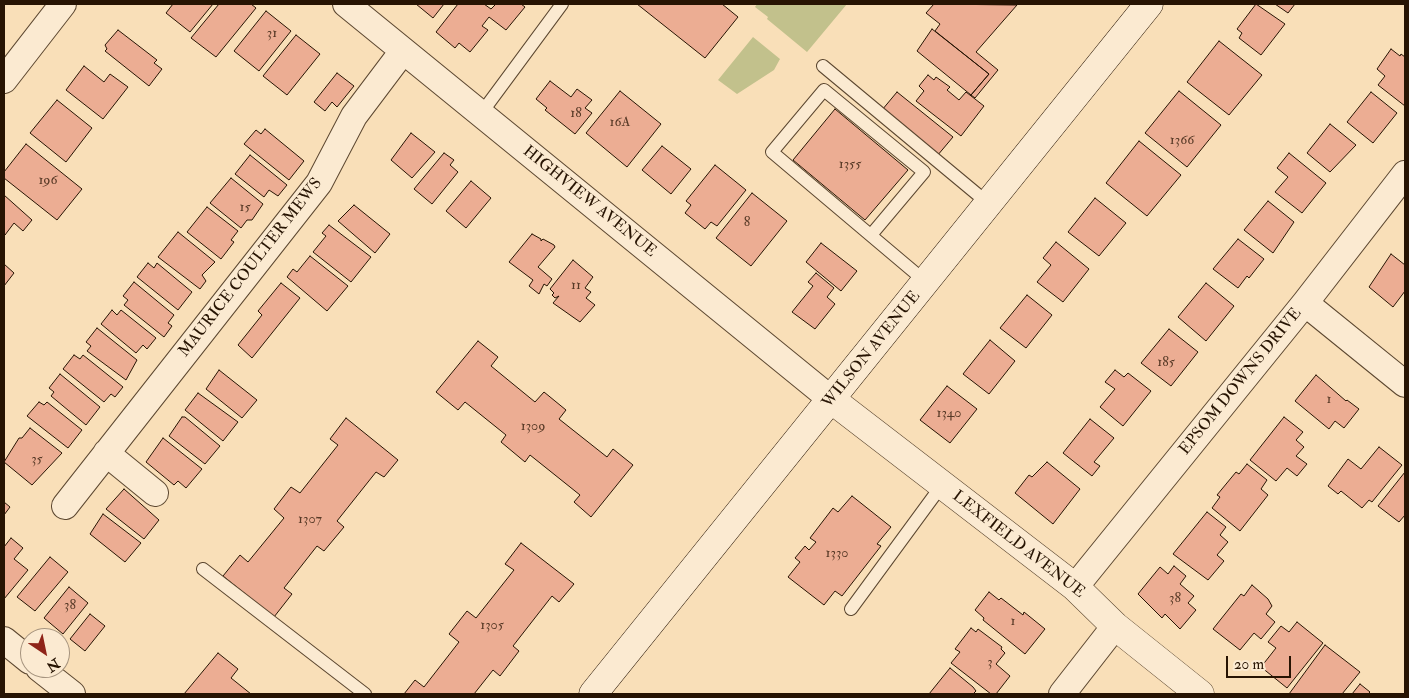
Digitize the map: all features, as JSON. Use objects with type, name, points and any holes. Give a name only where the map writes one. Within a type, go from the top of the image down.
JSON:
[{"type":"main road","name":"WILSON AVENUE","points":[[593,694],[832,400],[1149,4]]},
{"type":"main road","name":"LEXFIELD AVENUE","points":[[832,400],[1075,587],[1115,626],[1200,694]]},
{"type":"street","points":[[4,80],[63,4]]},
{"type":"street","name":"HIGHVIEW AVENUE","points":[[346,4],[832,400]]},
{"type":"street","name":"MAURICE COULTER MEWS","points":[[64,506],[319,183],[354,116],[403,51]]},
{"type":"street","name":"EPSOM DOWNS DRIVE","points":[[1075,587],[1305,303],[1405,174]]},
{"type":"street","points":[[1305,303],[1405,384]]},
{"type":"street","points":[[106,453],[155,493]]},
{"type":"street","points":[[1062,694],[1115,626]]},
{"type":"street","points":[[4,640],[20,653]]},
{"type":"street","points":[[52,678],[72,694]]},
{"type":"lane","points":[[480,115],[562,4]]},
{"type":"lane","points":[[823,66],[989,204]]},
{"type":"lane","points":[[871,235],[924,172],[824,90],[772,152],[926,282]]},
{"type":"lane","points":[[851,608],[942,485]]},
{"type":"lane","points":[[203,569],[365,694]]},
{"type":"shaded area","points":[[757,4],[847,4],[807,52],[767,19],[768,17],[755,7]]},
{"type":"shaded area","points":[[753,37],[780,59],[774,70],[737,94],[718,80]]},
{"type":"building","points":[[173,4],[213,4],[190,32],[166,13]]},
{"type":"building","points":[[219,4],[251,4],[256,8],[216,57],[191,38]]},
{"type":"building","points":[[416,4],[444,4],[433,18]]},
{"type":"building","points":[[458,4],[484,4],[491,9],[496,4],[521,4],[525,7],[506,30],[489,17],[482,26],[488,30],[470,52],[459,43],[455,48],[436,32]]},
{"type":"building","points":[[637,4],[722,4],[738,17],[705,58]]},
{"type":"building","points":[[934,4],[1017,5],[976,52],[998,70],[975,98],[971,95],[989,74],[935,31],[940,24],[926,13]]},
{"type":"building","points":[[1256,4],[1285,24],[1261,55],[1239,38],[1242,33],[1237,29]]},
{"type":"building","points":[[1275,4],[1295,4],[1288,13]]},
{"type":"building","points":[[266,11],[291,31],[259,71],[234,51]]},
{"type":"building","points":[[932,29],[989,74],[971,95],[917,51]]},
{"type":"building","points":[[118,30],[157,60],[154,63],[162,69],[149,86],[105,51],[107,49],[105,45]]},
{"type":"building","points":[[296,35],[320,54],[287,95],[263,76]]},
{"type":"building","points":[[1219,41],[1262,75],[1229,115],[1187,82]]},
{"type":"building","points":[[1391,49],[1400,56],[1401,54],[1405,57],[1405,106],[1378,85],[1385,76],[1377,69]]},
{"type":"building","points":[[84,66],[104,82],[110,74],[128,87],[103,119],[66,90]]},
{"type":"building","points":[[337,73],[354,86],[337,107],[332,102],[325,111],[314,102]]},
{"type":"building","points":[[928,75],[934,80],[936,77],[950,87],[947,90],[959,100],[966,92],[984,106],[961,136],[916,101],[924,91],[919,86]]},
{"type":"building","points":[[550,81],[571,97],[577,89],[592,100],[585,108],[592,113],[575,134],[545,110],[547,108],[536,99]]},
{"type":"building","points":[[620,91],[661,124],[627,167],[586,133]]},
{"type":"building","points":[[1179,91],[1221,125],[1187,167],[1145,133]]},
{"type":"building","points":[[897,92],[953,137],[937,156],[882,110]]},
{"type":"building","points":[[1371,92],[1397,113],[1373,143],[1347,122]]},
{"type":"building","points":[[57,100],[92,128],[66,162],[30,133]]},
{"type":"building","points":[[835,109],[908,170],[865,220],[793,160]]},
{"type":"building","points":[[1330,124],[1356,145],[1330,172],[1307,153]]},
{"type":"building","points":[[265,129],[304,161],[289,180],[244,144],[256,130],[261,134]]},
{"type":"building","points":[[411,133],[435,152],[412,178],[391,160]]},
{"type":"building","points":[[1139,141],[1181,175],[1147,216],[1106,183]]},
{"type":"building","points":[[26,144],[82,189],[57,220],[4,178],[4,172]]},
{"type":"building","points":[[662,146],[691,169],[671,194],[642,170]]},
{"type":"building","points":[[444,153],[454,160],[450,165],[458,172],[432,204],[414,189]]},
{"type":"building","points":[[1289,153],[1326,183],[1302,213],[1275,192],[1288,177],[1277,168]]},
{"type":"building","points":[[250,155],[287,185],[278,196],[269,190],[264,197],[235,174]]},
{"type":"building","points":[[715,165],[746,190],[717,226],[711,222],[705,229],[685,213],[691,205],[686,201]]},
{"type":"building","points":[[231,178],[263,204],[252,220],[247,220],[241,228],[210,203]]},
{"type":"building","points":[[471,181],[491,198],[466,228],[446,211]]},
{"type":"building","points":[[752,193],[787,221],[751,266],[716,238]]},
{"type":"building","points":[[4,195],[32,220],[23,231],[14,223],[5,235]]},
{"type":"building","points":[[1095,198],[1126,223],[1099,256],[1068,232]]},
{"type":"building","points":[[1268,201],[1294,222],[1273,253],[1244,230]]},
{"type":"building","points":[[354,205],[390,234],[375,253],[338,221]]},
{"type":"building","points":[[207,207],[238,231],[231,240],[234,242],[221,259],[187,232]]},
{"type":"building","points":[[329,225],[371,257],[351,282],[313,252],[326,236],[322,233]]},
{"type":"building","points":[[178,232],[215,262],[202,275],[206,281],[200,289],[158,257]]},
{"type":"building","points":[[532,234],[541,239],[541,241],[543,239],[555,247],[538,267],[552,279],[547,286],[544,284],[539,294],[529,286],[533,280],[509,262]]},
{"type":"building","points":[[1238,239],[1264,259],[1249,278],[1247,276],[1238,288],[1213,269]]},
{"type":"building","points":[[1056,242],[1089,269],[1063,302],[1037,282],[1051,265],[1043,258]]},
{"type":"building","points":[[821,243],[857,271],[841,291],[806,262]]},
{"type":"building","points":[[1391,254],[1405,265],[1405,291],[1393,307],[1369,287]]},
{"type":"building","points":[[310,256],[348,286],[327,311],[287,277],[293,269],[297,272]]},
{"type":"building","points":[[573,260],[593,277],[585,288],[591,292],[586,298],[595,305],[580,322],[553,303],[559,296],[555,298],[552,295],[554,293],[550,289]]},
{"type":"building","points":[[148,263],[154,268],[157,263],[192,292],[178,310],[137,277]]},
{"type":"building","points":[[4,264],[14,273],[4,286]]},
{"type":"building","points":[[816,273],[834,288],[827,297],[835,304],[815,329],[792,312],[813,286],[808,282]]},
{"type":"building","points":[[134,282],[174,315],[168,323],[172,326],[164,337],[124,305],[128,300],[123,296]]},
{"type":"building","points":[[281,283],[300,298],[252,358],[238,345],[262,315],[258,311]]},
{"type":"building","points":[[1206,283],[1234,306],[1206,341],[1178,317]]},
{"type":"building","points":[[1027,295],[1052,315],[1026,348],[1000,328]]},
{"type":"building","points":[[112,310],[117,315],[121,310],[156,338],[147,349],[143,345],[136,353],[101,324]]},
{"type":"building","points":[[97,328],[137,360],[126,380],[87,351],[91,346],[86,342]]},
{"type":"building","points":[[1169,329],[1198,352],[1171,386],[1141,363]]},
{"type":"building","points":[[990,340],[1015,361],[989,394],[963,374]]},
{"type":"building","points":[[478,341],[498,357],[491,366],[535,402],[544,392],[566,410],[559,419],[607,457],[613,449],[633,465],[591,517],[574,502],[580,495],[530,455],[525,462],[501,442],[506,435],[465,402],[458,410],[436,392]]},
{"type":"building","points":[[74,355],[80,359],[83,355],[123,387],[115,397],[111,394],[104,402],[63,369]]},
{"type":"building","points":[[219,370],[257,400],[242,418],[206,389]]},
{"type":"building","points":[[1115,370],[1124,377],[1128,373],[1151,391],[1123,426],[1100,407],[1115,389],[1105,382]]},
{"type":"building","points":[[60,374],[100,407],[86,425],[51,396],[54,392],[49,388]]},
{"type":"building","points":[[1316,375],[1346,401],[1359,409],[1344,428],[1335,421],[1329,429],[1295,401]]},
{"type":"building","points":[[947,386],[977,409],[950,443],[920,420]]},
{"type":"building","points":[[198,393],[238,422],[223,441],[185,410]]},
{"type":"building","points":[[39,402],[44,405],[47,402],[82,430],[68,448],[27,416]]},
{"type":"building","points":[[182,417],[185,417],[220,446],[205,464],[169,436]]},
{"type":"building","points":[[1284,417],[1303,432],[1296,440],[1304,447],[1296,456],[1307,464],[1297,476],[1287,468],[1276,481],[1250,460]]},
{"type":"building","points":[[346,418],[398,460],[384,477],[376,472],[337,521],[344,527],[324,551],[317,546],[284,588],[292,594],[274,617],[223,576],[240,555],[248,562],[284,518],[274,509],[291,487],[300,493],[338,445],[330,439]]},
{"type":"building","points":[[1090,419],[1114,438],[1094,462],[1100,466],[1092,476],[1063,453]]},
{"type":"building","points":[[30,428],[62,453],[32,485],[4,462],[19,438],[22,438]]},
{"type":"building","points":[[163,438],[202,469],[186,488],[178,481],[174,485],[146,462]]},
{"type":"building","points":[[1379,447],[1402,465],[1372,502],[1369,500],[1362,508],[1341,491],[1338,494],[1328,486],[1348,459],[1361,469]]},
{"type":"building","points":[[1047,462],[1080,489],[1053,524],[1015,493],[1029,475],[1032,477]]},
{"type":"building","points":[[1247,464],[1267,480],[1261,489],[1268,495],[1240,531],[1212,508],[1220,497],[1217,495],[1236,472],[1239,474]]},
{"type":"building","points":[[1405,472],[1405,515],[1399,522],[1378,506]]},
{"type":"building","points":[[124,489],[159,520],[144,539],[106,509]]},
{"type":"building","points":[[852,496],[891,527],[877,544],[881,546],[842,596],[835,591],[824,605],[788,577],[800,562],[795,558],[805,546],[809,550],[816,542],[810,538],[833,508],[838,512]]},
{"type":"building","points":[[4,502],[10,507],[4,515]]},
{"type":"building","points":[[1207,512],[1226,527],[1220,535],[1228,542],[1217,555],[1224,561],[1208,580],[1173,554]]},
{"type":"building","points":[[103,514],[141,543],[125,562],[90,534]]},
{"type":"building","points":[[11,538],[23,548],[14,559],[28,570],[4,599],[4,547]]},
{"type":"building","points":[[521,543],[574,584],[559,602],[552,596],[513,646],[519,651],[500,676],[493,670],[474,694],[404,694],[415,680],[424,687],[459,642],[449,634],[467,611],[476,618],[514,570],[505,564]]},
{"type":"building","points":[[50,557],[68,572],[35,611],[17,597]]},
{"type":"building","points":[[1174,566],[1186,576],[1180,584],[1194,596],[1188,603],[1196,610],[1180,629],[1165,614],[1162,618],[1138,594],[1160,567],[1168,574]]},
{"type":"building","points":[[1252,585],[1268,599],[1272,606],[1266,614],[1275,622],[1261,639],[1254,633],[1240,650],[1213,629],[1241,594],[1244,596]]},
{"type":"building","points":[[69,587],[88,603],[68,628],[56,628],[44,618]]},
{"type":"building","points":[[989,592],[999,600],[1001,598],[1023,615],[1024,612],[1045,629],[1025,654],[983,620],[984,618],[975,610]]},
{"type":"building","points":[[90,614],[105,626],[85,651],[70,639]]},
{"type":"building","points":[[1297,622],[1323,643],[1287,688],[1261,667],[1276,648],[1268,642],[1281,626],[1289,632]]},
{"type":"building","points":[[971,628],[976,632],[978,629],[1002,647],[1001,649],[1005,653],[996,664],[1010,676],[996,694],[991,694],[951,663],[960,652],[955,649]]},
{"type":"building","points":[[1325,645],[1360,672],[1342,694],[1289,694]]},
{"type":"building","points":[[218,653],[238,669],[231,678],[251,694],[184,694]]},
{"type":"building","points":[[950,668],[973,687],[976,691],[973,694],[929,694]]},
{"type":"building","points":[[1360,684],[1370,692],[1368,694],[1352,694]]}]
